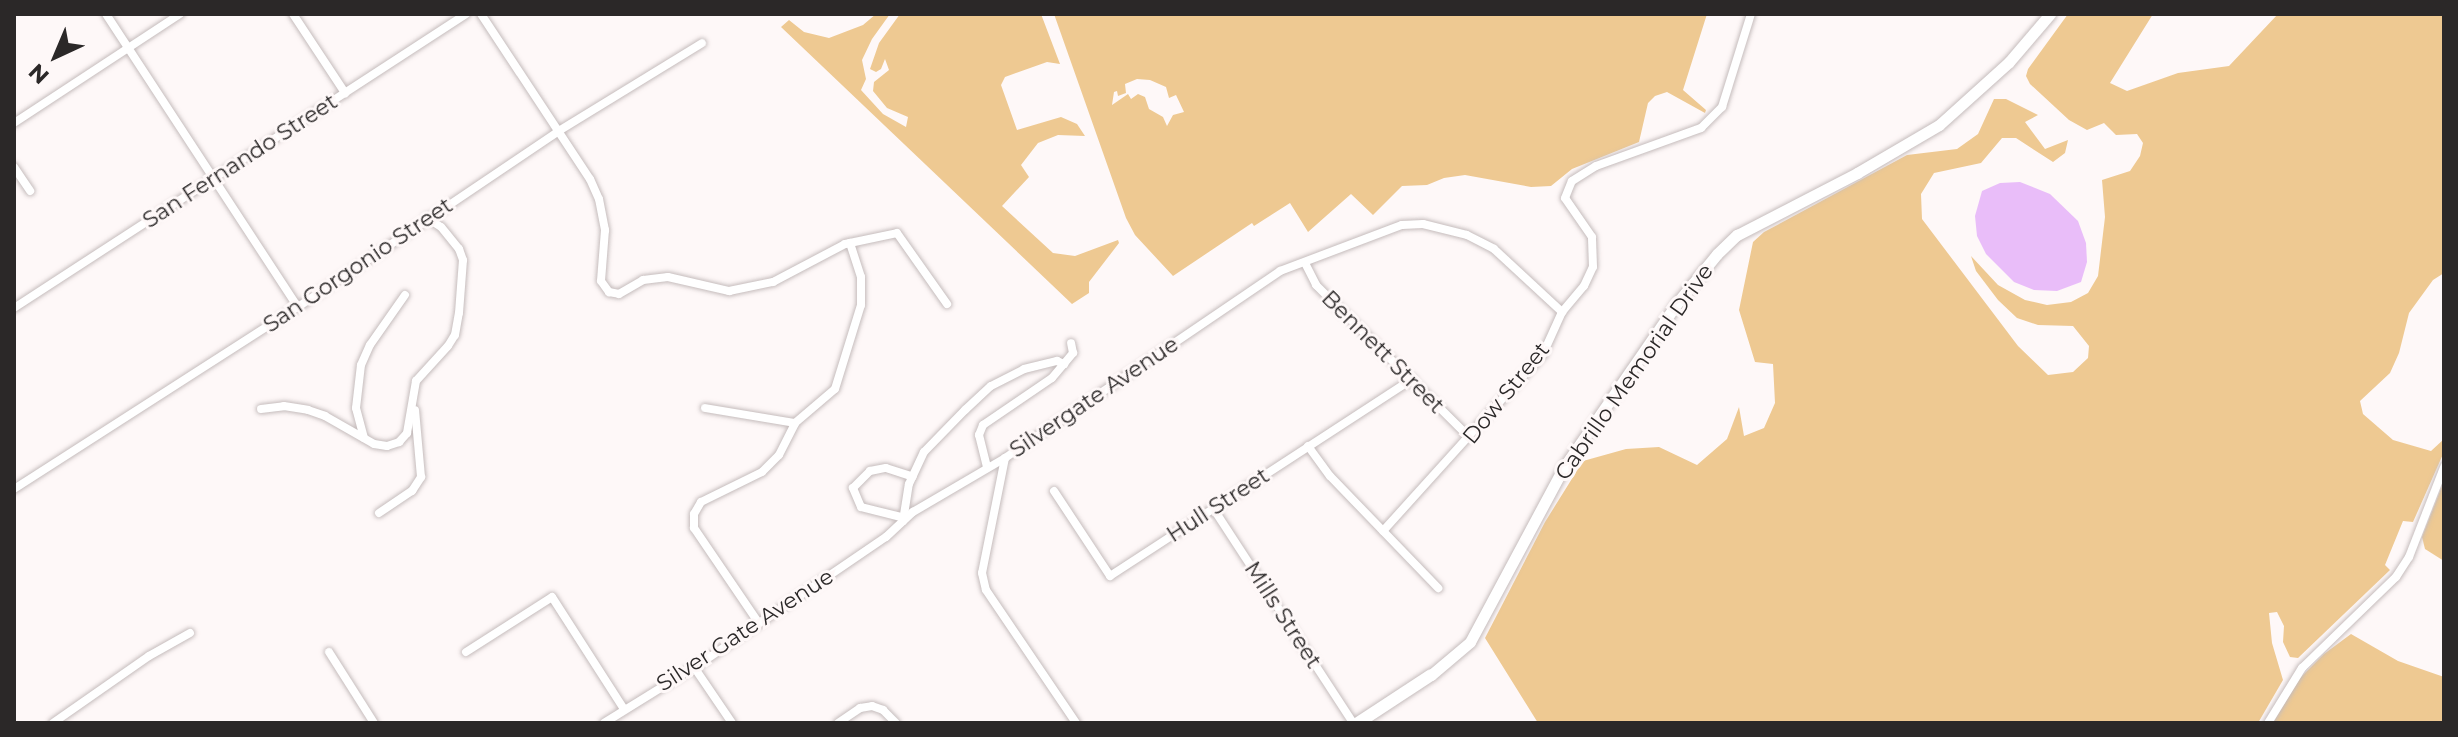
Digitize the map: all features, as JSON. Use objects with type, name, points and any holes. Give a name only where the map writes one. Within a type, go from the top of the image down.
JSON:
[{"type":"main road","name":"Cabrillo Memorial Drive","points":[[1431,675],[1470,642],[1564,467],[1677,303],[1717,254],[1737,235],[1857,173],[1939,125],[2009,62],[2050,14]]},
{"type":"main road","points":[[1356,723],[1431,675]]},
{"type":"street","points":[[106,14],[298,307]]},
{"type":"street","points":[[14,123],[180,14]]},
{"type":"street","points":[[293,14],[345,93]]},
{"type":"street","name":"San Fernando Street","points":[[14,308],[466,14]]},
{"type":"street","points":[[481,14],[599,199],[605,230],[601,281],[609,292],[619,294],[643,280],[668,277],[729,291],[773,282],[850,243],[897,233],[947,304]]},
{"type":"street","name":"Dow Street","points":[[1383,531],[1471,438],[1467,435],[1543,354],[1562,312],[1584,286],[1593,267],[1592,237],[1565,198],[1572,181],[1596,166],[1701,128],[1722,107],[1751,14]]},
{"type":"street","name":"San Gorgonio Street","points":[[14,489],[298,307],[557,132],[702,43]]},
{"type":"street","points":[[14,167],[30,191]]},
{"type":"street","points":[[261,409],[284,406],[308,410],[387,446],[399,442],[407,433],[416,381],[455,335],[459,313],[463,260],[459,249],[441,227],[427,218]]},
{"type":"street","points":[[1305,263],[1402,225],[1423,224],[1467,235],[1494,249],[1562,312]]},
{"type":"street","points":[[758,622],[694,528],[694,514],[701,502],[762,472],[779,455],[795,423],[828,396],[843,371],[861,305],[861,277],[850,243]]},
{"type":"street","name":"Bennett Street","points":[[1305,263],[1316,285],[1467,435]]},
{"type":"street","name":"Silvergate Avenue","points":[[886,537],[904,520],[1005,458],[1275,275],[1305,263]]},
{"type":"street","points":[[364,438],[356,408],[361,365],[370,345],[405,295]]},
{"type":"street","points":[[987,467],[979,435],[983,425],[1052,378],[1073,353],[1071,343]]},
{"type":"street","points":[[913,477],[886,468],[870,471],[853,488],[861,507],[904,520],[913,477],[924,452],[991,386],[1024,369],[1057,361],[1064,364]]},
{"type":"street","name":"Hull Street","points":[[1054,491],[1110,576],[1412,379]]},
{"type":"street","points":[[379,513],[412,491],[421,477],[413,397]]},
{"type":"street","points":[[705,408],[795,423]]},
{"type":"street","points":[[1308,446],[1330,476],[1438,588]]},
{"type":"street","points":[[1005,458],[982,573],[986,590],[1076,723]]},
{"type":"street","points":[[2268,723],[2302,668],[2396,577],[2409,557],[2444,467]]},
{"type":"street","name":"Mills Street","points":[[1213,508],[1356,723]]},
{"type":"street","name":"Silver Gate Avenue","points":[[604,723],[694,667],[886,537]]},
{"type":"street","points":[[466,652],[552,597],[624,709]]},
{"type":"street","points":[[53,723],[149,656],[190,633]]},
{"type":"street","points":[[329,652],[374,723]]},
{"type":"street","points":[[694,667],[732,723]]},
{"type":"street","points":[[838,723],[860,708],[872,706],[883,710],[896,723]]},
{"type":"shaded area","points":[[876,14],[890,14],[862,60],[866,79],[861,90],[883,114],[906,127],[908,117],[887,108],[873,91],[874,82],[889,70],[885,59],[881,69],[876,72],[870,69],[879,43],[900,14],[1041,14],[1060,64],[1047,62],[1005,77],[1001,85],[1017,130],[1061,117],[1077,124],[1085,136],[1058,135],[1038,143],[1021,165],[1029,177],[1002,206],[1053,253],[1075,256],[1118,240],[1119,243],[1089,282],[1089,293],[1072,304],[781,27],[789,20],[804,32],[829,38],[863,25]]},
{"type":"shaded area","points":[[1054,14],[1707,14],[1683,90],[1706,110],[1705,113],[1667,92],[1655,96],[1648,103],[1639,142],[1572,169],[1551,186],[1531,187],[1465,175],[1444,178],[1427,185],[1402,186],[1373,215],[1351,194],[1308,232],[1290,203],[1254,226],[1252,223],[1173,276],[1135,235],[1126,218]],"holes":[[[1137,79],[1150,80],[1166,87],[1169,98],[1176,95],[1184,112],[1173,115],[1167,126],[1163,117],[1149,109],[1145,97],[1138,94],[1131,99],[1128,94],[1112,105],[1114,92],[1117,91],[1118,96],[1126,93],[1125,84]]]},
{"type":"shaded area","points":[[2068,14],[2153,14],[2110,83],[2127,91],[2178,73],[2229,66],[2278,14],[2444,14],[2444,273],[2433,280],[2409,313],[2399,353],[2390,373],[2360,401],[2363,414],[2393,440],[2431,451],[2444,439],[2444,452],[2413,522],[2403,521],[2385,565],[2390,570],[2298,658],[2290,657],[2283,642],[2284,626],[2277,612],[2269,613],[2272,643],[2283,680],[2258,723],[1538,723],[1485,638],[1545,522],[1583,461],[1626,449],[1659,447],[1697,465],[1727,439],[1739,407],[1744,436],[1764,428],[1775,403],[1773,364],[1755,362],[1739,310],[1753,242],[1764,232],[1907,155],[1957,149],[1978,134],[1994,99],[2006,99],[2038,115],[2025,122],[2045,149],[2068,140],[2065,153],[2053,162],[2016,138],[2002,138],[1981,163],[1934,173],[1921,194],[1922,219],[2018,346],[2048,375],[2073,372],[2088,358],[2089,346],[2073,326],[2038,325],[2017,318],[1998,300],[1976,271],[1971,256],[1998,285],[2025,300],[2047,305],[2071,302],[2088,293],[2098,276],[2105,217],[2102,180],[2130,171],[2140,156],[2143,143],[2137,134],[2116,135],[2104,123],[2087,130],[2069,120],[2030,84],[2026,76],[2028,69]]},
{"type":"shaded area","points":[[2020,182],[2050,194],[2078,221],[2086,243],[2087,262],[2081,282],[2057,291],[2034,290],[2014,282],[1986,254],[1977,236],[1975,216],[1982,191],[2000,183]]},
{"type":"shaded area","points":[[2444,481],[2444,561],[2425,549],[2422,537]]},
{"type":"shaded area","points":[[2351,634],[2398,661],[2444,677],[2444,723],[2273,723],[2299,679],[2324,654]]}]
